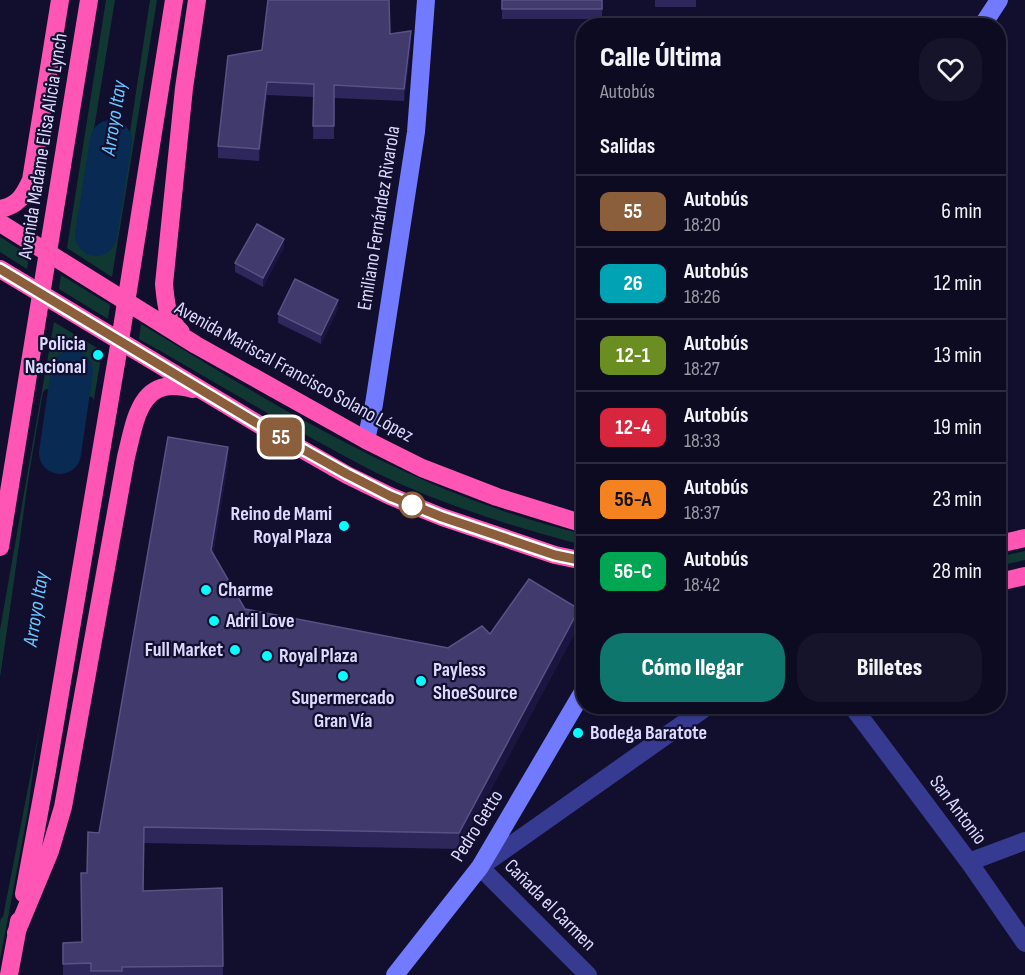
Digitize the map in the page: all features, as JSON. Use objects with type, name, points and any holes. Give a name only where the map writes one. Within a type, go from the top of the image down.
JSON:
[{"type":"highway","points":[[0,209],[18,202],[31,180],[60,0]]},
{"type":"highway","name":"Avenida Madame Elisa Alicia Lynch","points":[[0,547],[89,0]]},
{"type":"highway","points":[[9,975],[47,770],[122,328],[174,0]]},
{"type":"highway","points":[[196,345],[173,324],[167,311],[164,284],[182,99],[197,0]]},
{"type":"highway","name":"Avenida Mariscal Francisco Solano López","points":[[0,224],[196,345],[366,440],[422,468],[497,497],[576,522]]},
{"type":"highway","points":[[0,269],[206,393],[347,474],[390,496],[500,537],[576,559]]},
{"type":"highway","points":[[16,933],[50,850],[63,807],[126,457],[134,426],[144,400],[162,386],[178,385],[206,393]]},
{"type":"highway","points":[[1006,542],[1025,538]]},
{"type":"highway","points":[[1006,580],[1025,576]]},
{"type":"street","name":"Emiliano Fernández Rivarola","points":[[366,440],[374,404],[416,132],[426,0]]},
{"type":"street","points":[[987,18],[999,0]]},
{"type":"street","name":"Pedro Getto","points":[[395,975],[480,867],[576,704]]},
{"type":"street","points":[[480,867],[697,714]]},
{"type":"street","name":"San Antonio","points":[[858,714],[969,862],[1025,943]]},
{"type":"street","points":[[969,862],[1025,841]]},
{"type":"street","name":"Cañada el Carmen","points":[[480,867],[588,975]]},
{"type":"green space","points":[[106,0],[116,0],[85,191],[117,207],[148,0],[157,0],[112,277],[67,248]]},
{"type":"green space","points":[[0,237],[29,255],[27,269],[0,252]]},
{"type":"green space","points":[[61,275],[110,305],[108,319],[59,289]]},
{"type":"green space","points":[[54,322],[102,351],[28,811],[0,960],[0,923],[47,680],[23,526],[0,678],[0,630]]},
{"type":"green space","points":[[141,324],[247,388],[354,447],[465,497],[576,532],[576,543],[472,512],[390,479],[336,452],[139,339]]},
{"type":"green space","points":[[1025,551],[1025,560],[1006,564],[1006,555]]},
{"type":"pier","points":[[115,0],[150,0],[117,207],[84,190]]},
{"type":"pier","points":[[46,389],[92,397],[94,400],[50,675],[3,917],[0,919],[0,680],[29,474],[43,392]]},
{"type":"building","points":[[268,0],[389,0],[390,34],[411,31],[404,89],[334,85],[334,126],[313,126],[314,84],[267,82],[259,149],[218,146],[228,56],[262,50]]},
{"type":"building","points":[[502,0],[602,0],[602,9],[502,9]]},
{"type":"building","points":[[257,224],[284,239],[263,278],[235,263]]},
{"type":"building","points":[[295,279],[338,300],[321,335],[278,314]]},
{"type":"building","name":"Royal Plaza","points":[[168,437],[228,447],[211,550],[245,609],[448,648],[482,626],[490,634],[529,579],[576,607],[576,615],[459,833],[144,827],[143,891],[222,888],[223,966],[122,967],[122,971],[91,971],[91,963],[63,964],[63,943],[82,942],[81,873],[87,873],[88,832],[99,833]]},
{"type":"waterway","name":"Arroyo Itay","points":[[96,235],[111,141]]},
{"type":"waterway","name":"Arroyo Itay","points":[[60,453],[72,371]]},
{"type":"bus line","name":"55","points":[[0,269],[263,427],[390,496],[500,537],[576,559]]},
{"type":"place","name":"Policia Nacional","points":[[98,355]]},
{"type":"place","name":"Reino de Mami Royal Plaza","points":[[344,526]]},
{"type":"place","name":"Charme","points":[[206,590]]},
{"type":"place","name":"Adril Love","points":[[214,621]]},
{"type":"place","name":"Full Market","points":[[235,650]]},
{"type":"place","name":"Royal Plaza","points":[[267,656]]},
{"type":"place","name":"Supermercado Gran Vía","points":[[343,676]]},
{"type":"place","name":"Payless ShoeSource","points":[[421,681]]},
{"type":"place","name":"Bodega Baratote","points":[[578,733]]}]
